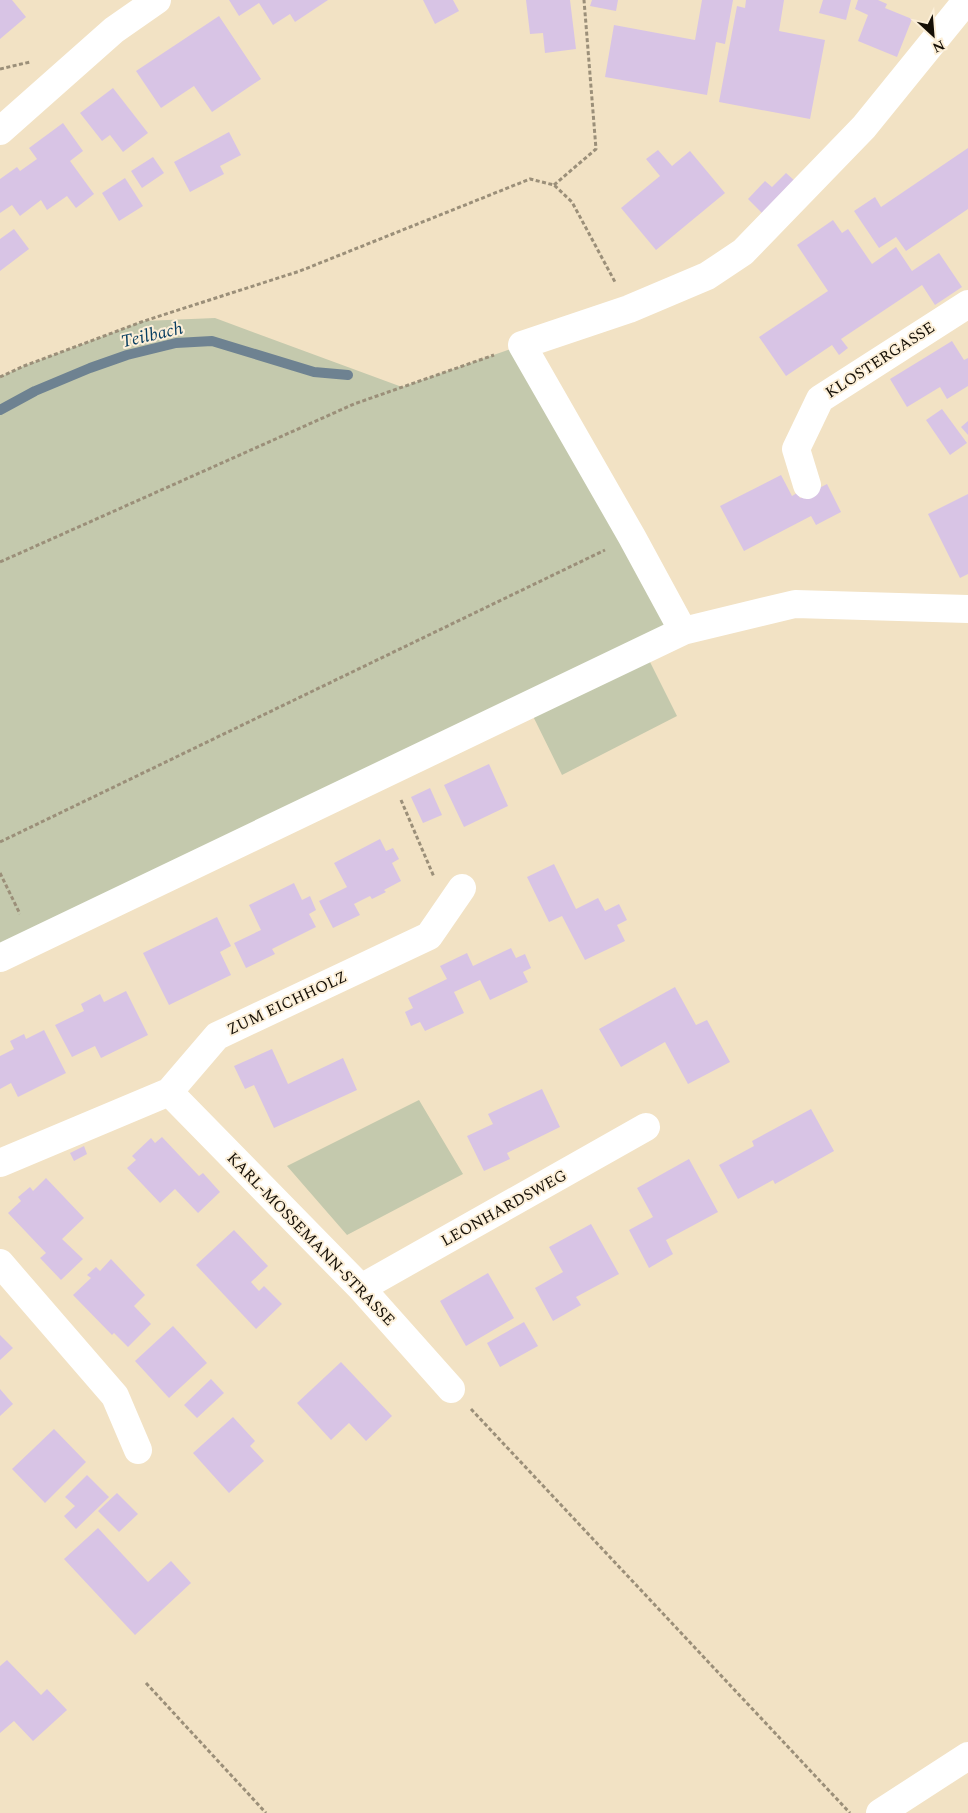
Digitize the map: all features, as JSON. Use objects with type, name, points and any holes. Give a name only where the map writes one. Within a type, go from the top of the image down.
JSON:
[{"type":"street","points":[[0,131],[114,30],[157,0]]},
{"type":"street","points":[[683,631],[632,537],[522,345],[630,309],[707,276],[743,252],[864,127],[967,0]]},
{"type":"street","name":"KLOSTERGASSE","points":[[807,485],[796,449],[820,399],[968,304]]},
{"type":"street","points":[[0,958],[683,631],[795,604],[968,608]]},
{"type":"street","name":"ZUM EICHHOLZ","points":[[0,1163],[169,1092],[217,1036],[429,936],[455,898]]},
{"type":"street","name":"KARL-MOSSEMANN-STRASSE","points":[[169,1092],[361,1288],[451,1389]]},
{"type":"street","name":"LEONHARDSWEG","points":[[361,1288],[646,1128]]},
{"type":"street","points":[[0,1263],[115,1396],[138,1450]]},
{"type":"street","points":[[880,1813],[968,1756]]},
{"type":"path","points":[[554,185],[596,149],[584,0]]},
{"type":"path","points":[[0,377],[24,366],[144,321],[300,271],[530,179],[554,185],[572,202],[630,309]]},
{"type":"path","points":[[0,562],[354,404],[522,345]]},
{"type":"path","points":[[0,842],[632,537]]},
{"type":"path","points":[[389,772],[455,898]]},
{"type":"path","points":[[0,873],[34,941]]},
{"type":"path","points":[[451,1389],[850,1813]]},
{"type":"path","points":[[146,1683],[266,1813]]},
{"type":"green space","points":[[215,318],[402,387],[522,345],[683,631],[644,650],[677,716],[562,775],[528,706],[0,958],[0,377],[24,366],[144,321]]},
{"type":"green space","points":[[419,1100],[463,1174],[347,1235],[287,1166]]},
{"type":"building","points":[[0,0],[12,0],[26,17],[0,39]]},
{"type":"building","points":[[229,0],[328,0],[295,22],[290,14],[273,25],[259,3],[239,16]]},
{"type":"building","points":[[423,0],[453,0],[459,11],[435,24]]},
{"type":"building","points":[[526,0],[570,0],[576,49],[545,53],[543,33],[530,34]]},
{"type":"building","points":[[592,0],[618,0],[616,11],[590,6]]},
{"type":"building","points":[[702,0],[733,0],[725,44],[716,42],[707,95],[605,77],[614,25],[695,40]]},
{"type":"building","points":[[746,0],[784,0],[779,31],[825,40],[810,119],[719,102],[737,6],[745,8]]},
{"type":"building","points":[[823,0],[851,0],[846,20],[819,13]]},
{"type":"building","points":[[858,0],[878,0],[887,4],[885,8],[912,19],[897,57],[858,41],[868,15],[855,9]]},
{"type":"building","points":[[219,16],[261,79],[212,112],[194,86],[161,108],[136,71]]},
{"type":"building","points":[[113,88],[148,133],[123,152],[110,135],[102,141],[80,113]]},
{"type":"building","points":[[63,123],[83,151],[70,161],[94,194],[76,208],[67,196],[47,210],[41,200],[20,216],[12,205],[0,213],[0,179],[17,167],[20,171],[37,159],[29,148]]},
{"type":"building","points":[[229,132],[241,155],[220,166],[224,174],[190,192],[174,162]]},
{"type":"building","points":[[968,148],[968,209],[906,251],[896,237],[879,248],[854,211],[875,197],[881,207]]},
{"type":"building","points":[[658,150],[672,166],[690,151],[725,193],[656,250],[621,208],[660,176],[646,159]]},
{"type":"building","points":[[153,157],[164,173],[142,188],[131,171]]},
{"type":"building","points":[[786,173],[795,181],[763,214],[748,199],[765,181],[772,187]]},
{"type":"building","points":[[125,178],[143,206],[119,221],[102,193]]},
{"type":"building","points":[[833,220],[842,233],[848,229],[872,264],[896,247],[912,271],[939,253],[962,287],[935,305],[922,285],[841,339],[848,348],[839,355],[832,345],[786,376],[759,337],[828,291],[797,245]]},
{"type":"building","points":[[14,229],[29,249],[0,271],[0,239]]},
{"type":"building","points":[[952,341],[964,360],[968,358],[968,386],[947,399],[940,387],[907,407],[890,379]]},
{"type":"building","points":[[942,409],[967,443],[950,455],[926,420]]},
{"type":"building","points":[[968,421],[968,435],[961,427]]},
{"type":"building","points":[[781,475],[792,496],[797,493],[800,498],[827,484],[841,512],[816,525],[811,516],[744,551],[720,506]]},
{"type":"building","points":[[968,494],[968,574],[960,578],[928,514]]},
{"type":"building","points":[[489,764],[508,806],[464,827],[444,785]]},
{"type":"building","points":[[430,788],[442,815],[423,823],[411,797]]},
{"type":"building","points":[[380,839],[386,851],[393,848],[399,859],[392,863],[401,881],[372,899],[370,896],[354,904],[360,915],[333,928],[319,901],[347,887],[334,863]]},
{"type":"building","points":[[554,864],[576,909],[598,898],[605,911],[619,904],[627,920],[617,925],[625,941],[585,960],[562,916],[549,922],[527,877]]},
{"type":"building","points":[[294,883],[302,900],[310,896],[316,910],[309,914],[316,927],[272,949],[275,954],[246,968],[234,943],[261,930],[249,905]]},
{"type":"building","points":[[217,917],[231,946],[220,952],[231,975],[169,1005],[143,953]]},
{"type":"building","points":[[511,948],[516,958],[525,954],[531,968],[523,972],[528,982],[490,1000],[480,980],[454,992],[464,1013],[425,1031],[420,1022],[411,1026],[405,1012],[413,1008],[408,998],[447,979],[440,966],[467,953],[473,966]]},
{"type":"building","points":[[675,987],[696,1025],[707,1020],[730,1062],[688,1084],[665,1042],[621,1067],[599,1029]]},
{"type":"building","points":[[126,991],[148,1035],[101,1058],[95,1046],[72,1057],[55,1025],[84,1011],[81,1004],[100,994],[104,1002]]},
{"type":"building","points":[[44,1030],[66,1073],[18,1097],[11,1083],[0,1089],[0,1056],[14,1049],[10,1041],[24,1034],[26,1039]]},
{"type":"building","points":[[272,1049],[288,1084],[343,1058],[357,1090],[274,1128],[254,1085],[245,1089],[234,1066]]},
{"type":"building","points":[[542,1089],[560,1127],[507,1153],[510,1159],[484,1171],[467,1136],[493,1124],[488,1114]]},
{"type":"building","points":[[811,1109],[834,1151],[775,1184],[773,1180],[738,1199],[719,1165],[754,1146],[752,1141]]},
{"type":"building","points":[[162,1137],[199,1176],[203,1173],[220,1192],[198,1213],[175,1189],[160,1203],[127,1168],[136,1160],[132,1156],[151,1138],[155,1143]]},
{"type":"building","points":[[84,1146],[87,1154],[74,1161],[70,1153]]},
{"type":"building","points":[[689,1159],[718,1212],[666,1240],[673,1254],[649,1268],[629,1230],[653,1217],[637,1188]]},
{"type":"building","points":[[46,1178],[84,1218],[62,1239],[83,1259],[61,1280],[40,1258],[46,1253],[8,1213],[21,1201],[18,1197],[30,1187],[33,1191]]},
{"type":"building","points":[[591,1224],[619,1274],[576,1297],[581,1305],[553,1321],[535,1288],[563,1272],[549,1247]]},
{"type":"building","points":[[234,1230],[268,1266],[251,1282],[259,1291],[264,1286],[282,1304],[256,1329],[196,1265]]},
{"type":"building","points":[[111,1259],[145,1295],[134,1306],[151,1324],[128,1347],[114,1333],[112,1335],[73,1295],[91,1278],[87,1275],[96,1267],[100,1271]]},
{"type":"building","points":[[488,1273],[514,1318],[466,1346],[440,1301]]},
{"type":"building","points":[[524,1322],[538,1346],[500,1367],[487,1343]]},
{"type":"building","points":[[173,1326],[207,1363],[169,1398],[135,1361]]},
{"type":"building","points":[[0,1335],[13,1348],[0,1360]]},
{"type":"building","points":[[341,1362],[392,1416],[366,1441],[349,1423],[331,1440],[297,1403]]},
{"type":"building","points":[[211,1379],[224,1393],[197,1418],[184,1405]]},
{"type":"building","points":[[0,1389],[13,1404],[0,1416]]},
{"type":"building","points":[[233,1417],[255,1441],[250,1446],[264,1461],[229,1493],[193,1453]]},
{"type":"building","points":[[54,1429],[86,1462],[45,1503],[12,1469]]},
{"type":"building","points":[[87,1475],[109,1497],[76,1529],[64,1516],[75,1506],[65,1497]]},
{"type":"building","points":[[117,1493],[138,1514],[119,1532],[98,1511]]},
{"type":"building","points":[[98,1528],[148,1582],[171,1561],[191,1583],[135,1635],[64,1559]]},
{"type":"building","points":[[7,1660],[41,1695],[47,1689],[67,1710],[33,1741],[14,1721],[0,1733],[0,1666]]},
{"type":"waterway","name":"Teilbach","points":[[0,410],[35,391],[90,368],[127,355],[176,343],[212,341],[314,372],[348,375]]}]
